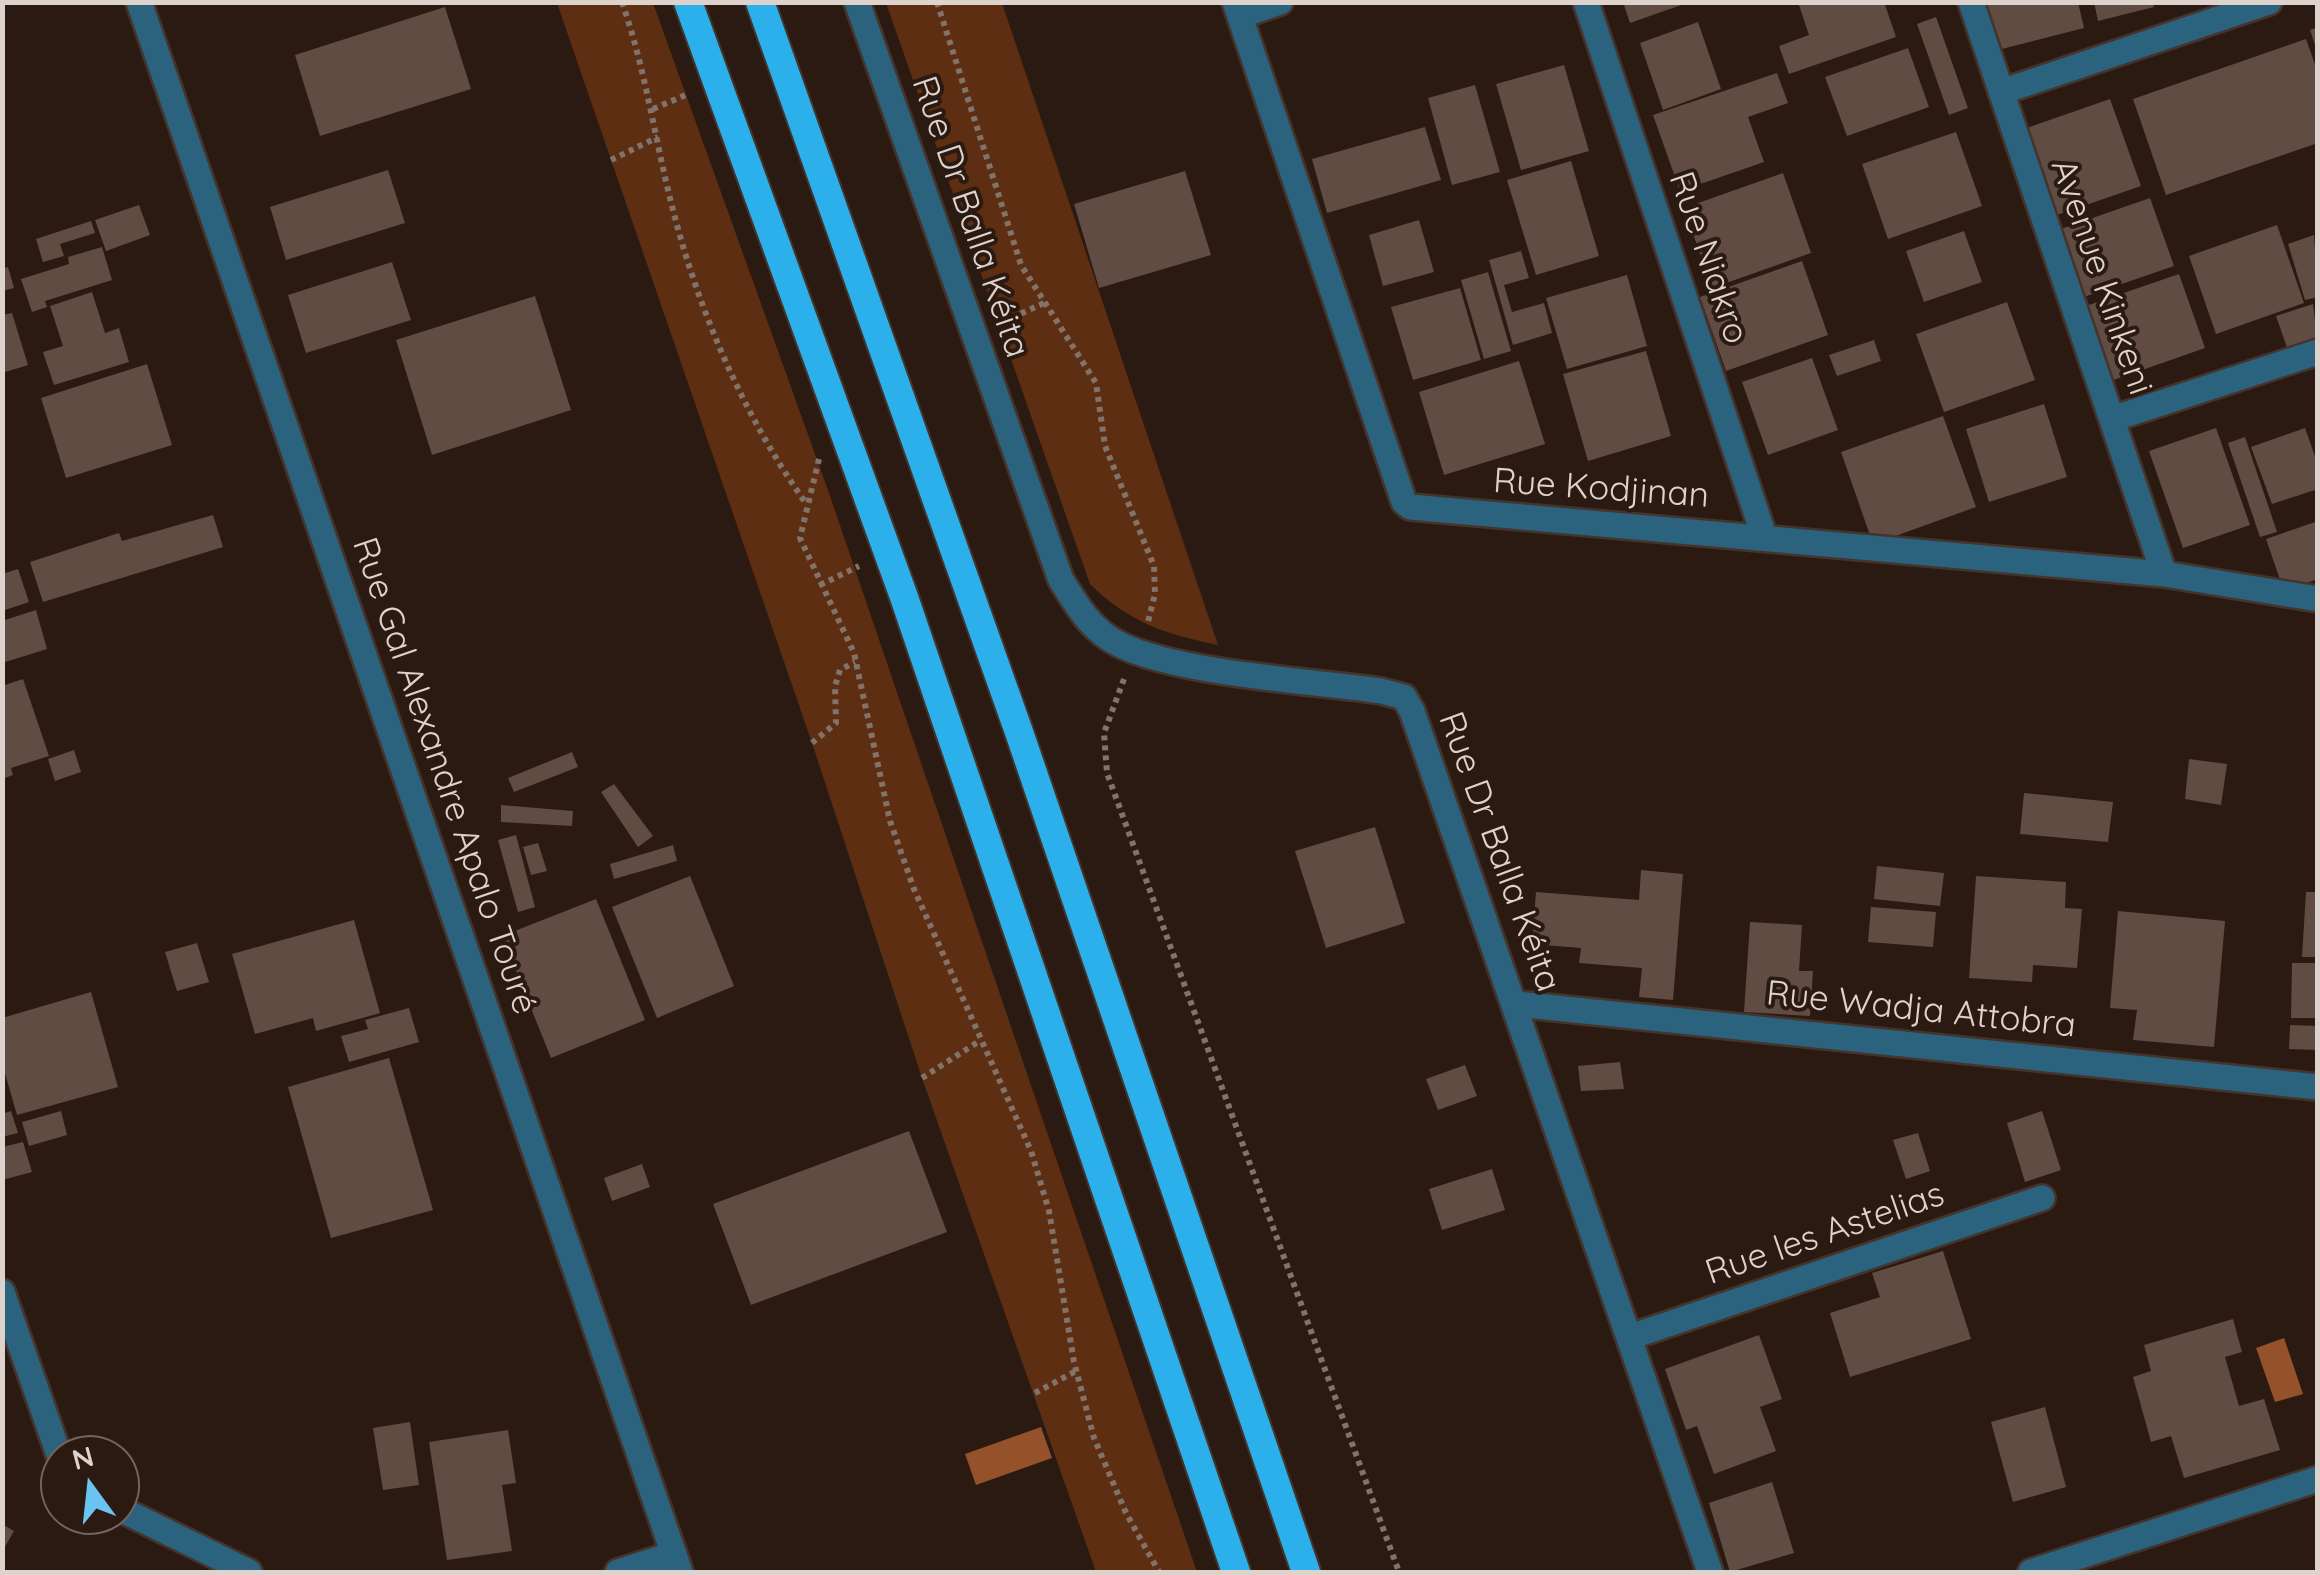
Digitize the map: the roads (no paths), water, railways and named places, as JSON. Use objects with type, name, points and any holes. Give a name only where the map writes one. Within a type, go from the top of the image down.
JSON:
[{"type":"highway","points":[[688,2],[835,404],[1236,1572]]},
{"type":"highway","points":[[760,2],[1013,715],[1306,1572]]},
{"type":"street","name":"Rue Gal Alexandre Apalo Touré","points":[[139,2],[677,1563]]},
{"type":"street","name":"Rue Dr Balla Kéita","points":[[858,2],[1061,580],[1082,614],[1108,638],[1148,658],[1404,697],[1516,1004],[1710,1572]]},
{"type":"street","points":[[1238,9],[1280,2]]},
{"type":"street","name":"Rue Niakro","points":[[1586,2],[1764,536]]},
{"type":"street","name":"Avenue Kinkeni","points":[[1971,2],[2164,574]]},
{"type":"street","points":[[2001,92],[2270,2]]},
{"type":"street","name":"Rue Kodjinan","points":[[1238,9],[1404,502],[1418,510],[1764,536],[2164,574],[2318,599]]},
{"type":"street","points":[[2112,419],[2318,352]]},
{"type":"street","name":"Rue Wadja Attobra","points":[[1516,1004],[2318,1087]]},
{"type":"street","name":"Rue les Astelias","points":[[1630,1337],[2042,1198]]},
{"type":"street","points":[[2,1292],[52,1435]]},
{"type":"street","points":[[2031,1572],[2318,1479]]},
{"type":"street","points":[[140,1519],[250,1572]]},
{"type":"street","points":[[618,1572],[677,1563]]}]
